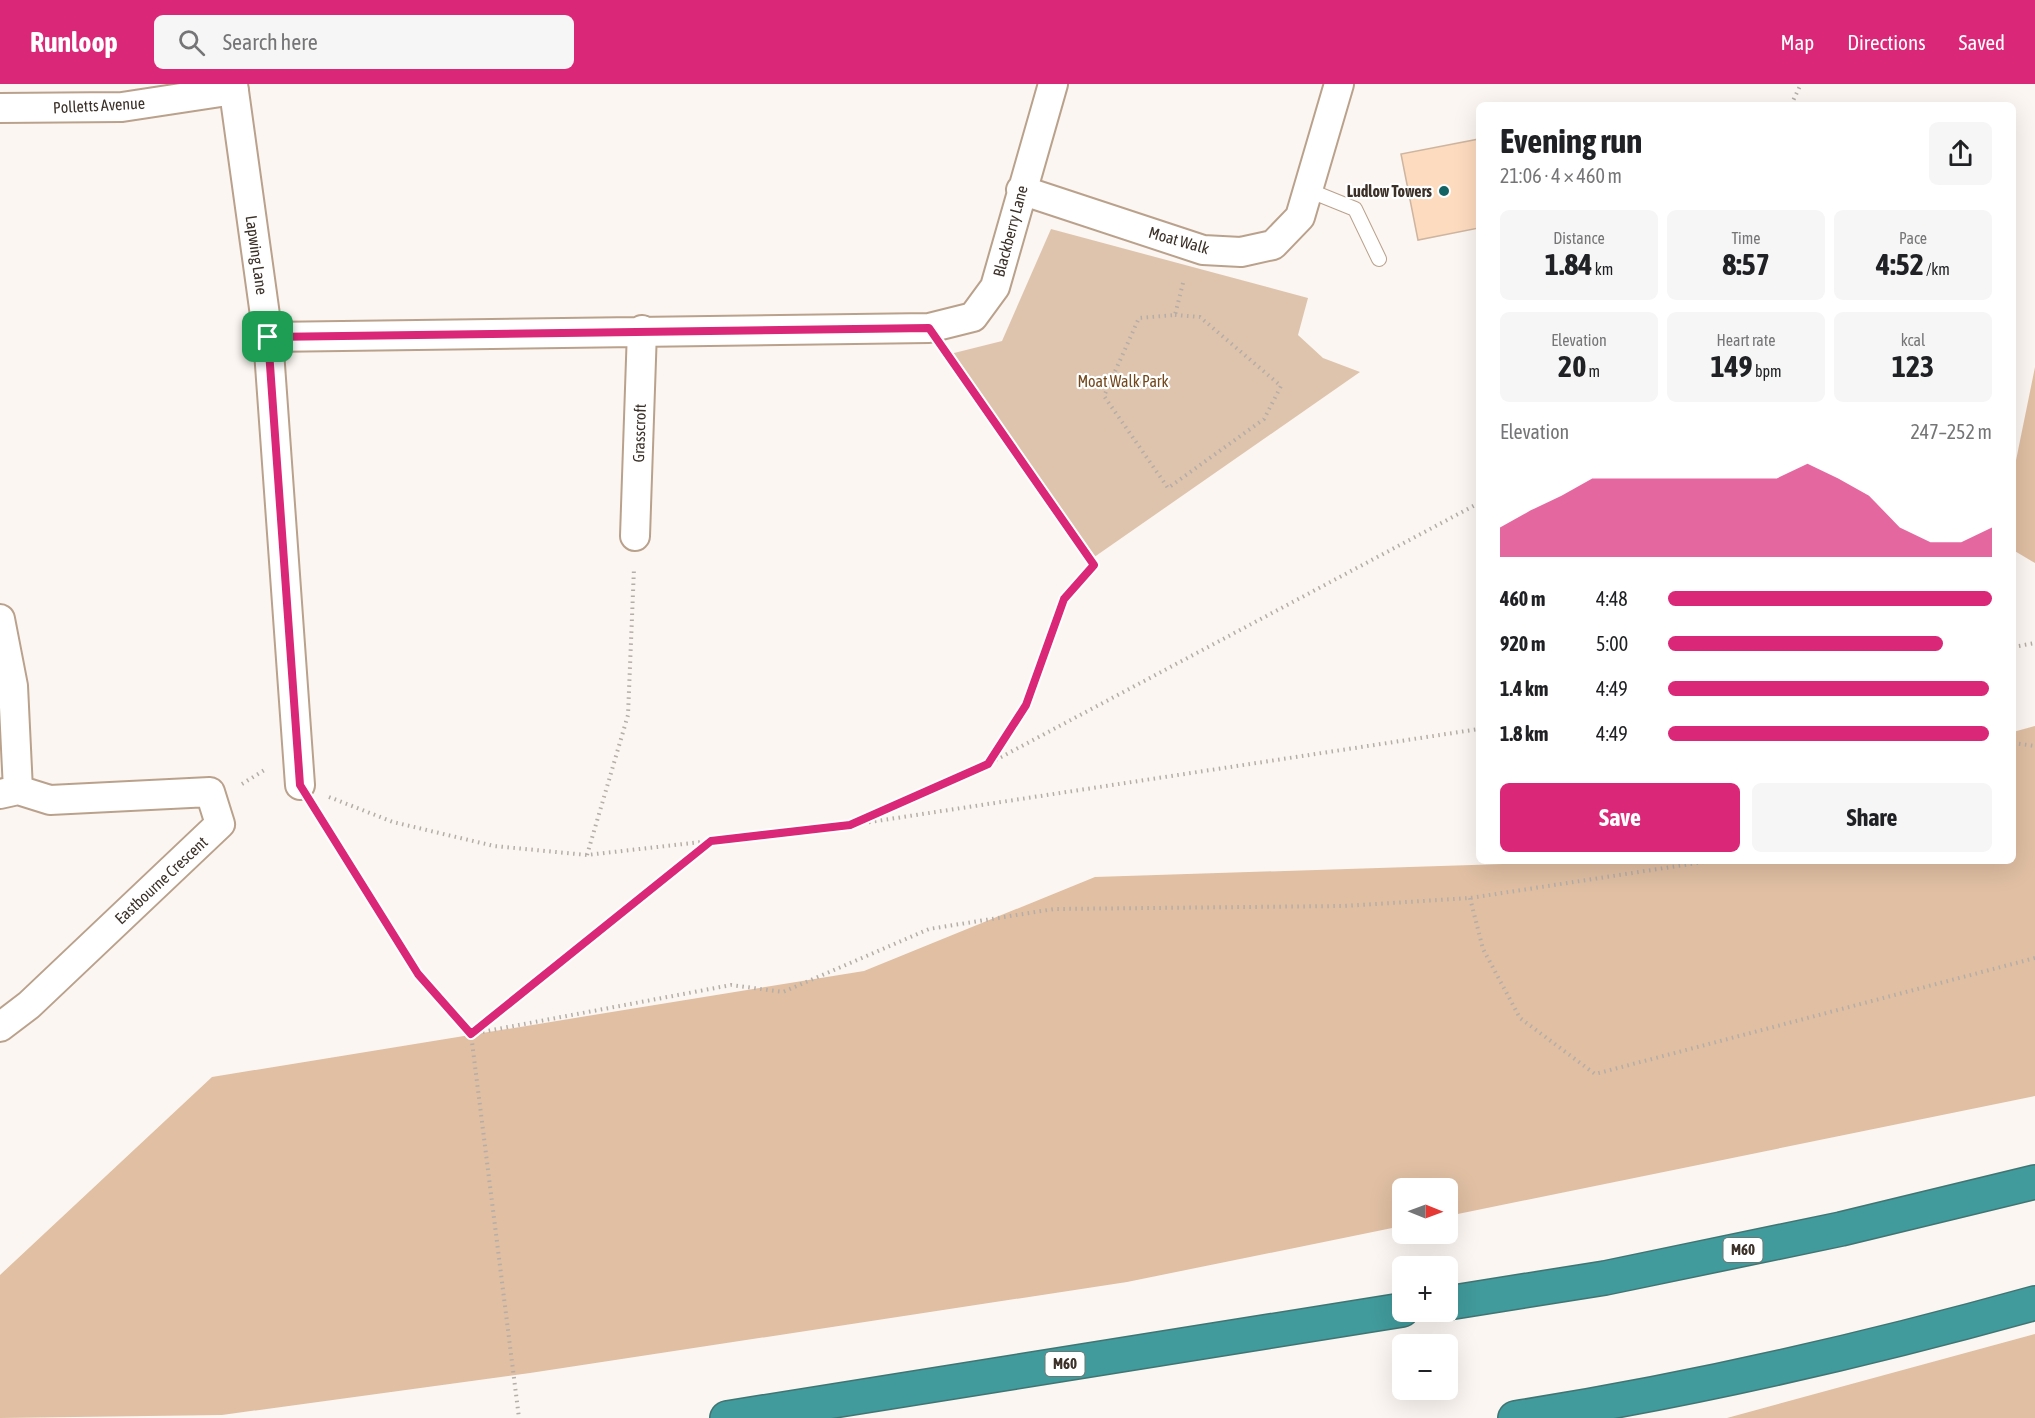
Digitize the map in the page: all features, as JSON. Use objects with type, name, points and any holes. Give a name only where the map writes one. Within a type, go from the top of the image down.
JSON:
[{"type":"highway","name":"M60","points":[[1458,1301],[1605,1278],[1841,1229],[2035,1182]]},
{"type":"highway","points":[[1515,1418],[1630,1400],[1968,1322],[2035,1303]]},
{"type":"highway","name":"M60","points":[[727,1418],[1392,1312]]},
{"type":"street","name":"Blackberry Lane","points":[[268,337],[642,330],[929,328],[973,317],[995,287],[1053,84]]},
{"type":"street","name":"Moat Walk","points":[[1021,190],[1203,250],[1240,252],[1273,245],[1300,217],[1339,84]]},
{"type":"street","name":"Polletts Avenue","points":[[0,108],[122,107],[234,87]]},
{"type":"street","name":"Lapwing Lane","points":[[234,87],[268,337],[300,785]]},
{"type":"street","name":"Grasscroft","points":[[635,536],[642,330]]},
{"type":"street","points":[[0,619],[13,686],[9,792],[50,800],[129,798],[210,792],[213,801]]},
{"type":"street","name":"Eastbourne Crescent","points":[[0,1027],[29,1005],[220,824],[213,801]]},
{"type":"lane","points":[[1308,190],[1355,209],[1379,259]]},
{"type":"path","points":[[1792,102],[1801,84]]},
{"type":"path","points":[[1175,315],[1192,246]]},
{"type":"path","points":[[1175,315],[1200,317],[1281,386],[1264,419],[1168,488],[1104,396],[1139,318],[1175,315]]},
{"type":"path","points":[[929,328],[1094,565],[1064,599],[1026,705],[988,764]]},
{"type":"path","points":[[850,825],[988,764],[1476,505]]},
{"type":"path","points":[[587,855],[628,715],[635,536]]},
{"type":"path","points":[[2016,646],[2035,643]]},
{"type":"path","points":[[300,785],[404,825],[494,846],[587,855],[850,825],[1476,729]]},
{"type":"path","points":[[2016,743],[2035,746]]},
{"type":"path","points":[[213,801],[298,749]]},
{"type":"path","points":[[300,785],[418,974],[471,1034],[519,1418]]},
{"type":"path","points":[[471,1034],[711,841]]},
{"type":"path","points":[[471,1034],[731,985],[783,992],[929,929],[1054,909],[1344,906],[1470,898],[1691,864]]},
{"type":"path","points":[[1470,898],[1483,949],[1520,1018],[1595,1074],[2035,958]]},
{"type":"green space","name":"Moat Walk Park","points":[[1051,229],[1308,298],[1298,335],[1323,358],[1360,372],[1090,560],[950,354],[1002,341]]},
{"type":"shaded area","points":[[2035,367],[2035,563],[2016,552],[2016,460]]},
{"type":"shaded area","points":[[2035,726],[2035,1096],[1458,1214],[1458,1178],[1392,1178],[1392,1228],[1127,1282],[530,1373],[222,1415],[0,1418],[0,1275],[212,1077],[864,971],[1095,877],[1504,864],[2016,864],[2016,731]]},
{"type":"shaded area","points":[[2035,1334],[2035,1418],[1727,1418]]},
{"type":"building","name":"Ludlow Towers","points":[[1476,140],[1476,229],[1418,240],[1401,154]]},
{"type":"place","name":"Ludlow Towers","points":[[1444,191]]},
{"type":"route","points":[[929,328],[1094,565],[1064,599],[1026,705],[988,764],[850,825],[711,841],[471,1034],[418,974],[300,785],[268,337],[642,330],[929,328]]}]
